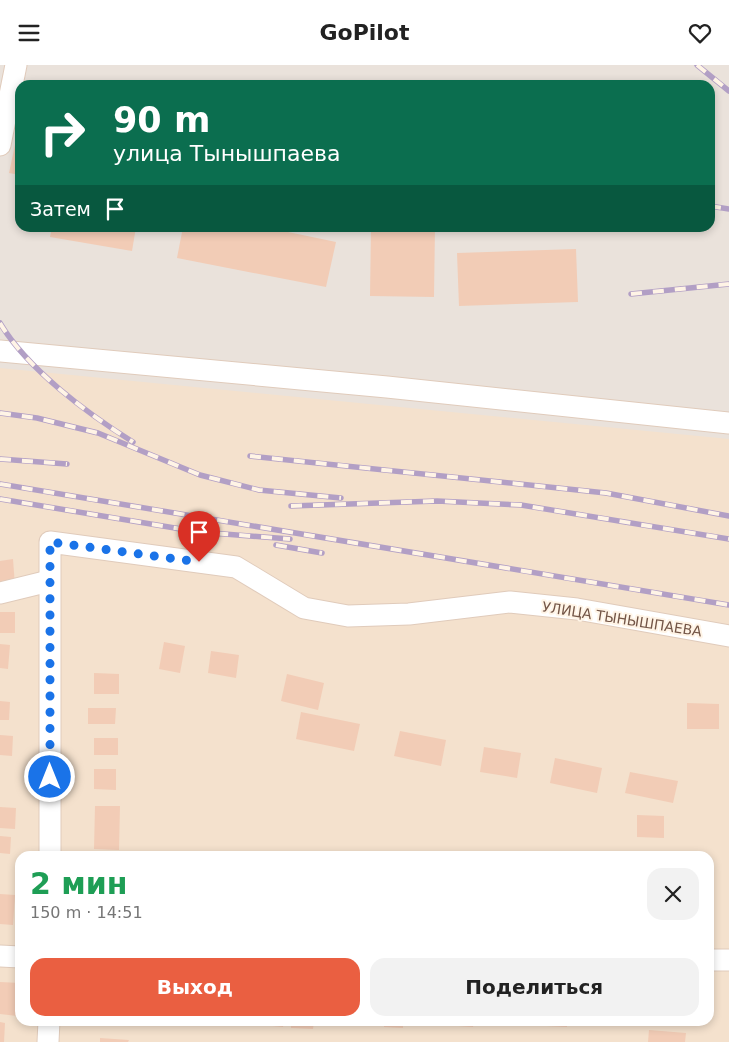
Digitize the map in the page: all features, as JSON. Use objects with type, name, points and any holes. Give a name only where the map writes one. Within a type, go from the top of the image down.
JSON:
[{"type":"street","points":[[0,145],[16,65]]},
{"type":"street","points":[[0,351],[387,387],[729,423]]},
{"type":"street","name":"УЛИЦА ТЫНЫШПАЕВА","points":[[49,581],[50,542],[236,567],[304,608],[348,616],[409,614],[510,602],[577,609],[729,636]]},
{"type":"street","points":[[0,593],[49,581],[50,851]]},
{"type":"street","points":[[0,957],[15,957]]},
{"type":"street","points":[[714,960],[729,960]]},
{"type":"street","points":[[48,1042],[49,1026]]},
{"type":"shaded area","points":[[0,65],[729,65],[729,1042],[0,1042]]},
{"type":"shaded area","points":[[0,65],[729,65],[729,439],[0,368]]},
{"type":"building","points":[[15,145],[15,174],[9,173]]},
{"type":"building","points":[[51,232],[135,232],[132,251],[50,237]]},
{"type":"building","points":[[182,232],[288,232],[336,242],[326,287],[177,258]]},
{"type":"building","points":[[371,232],[435,232],[434,297],[370,296]]},
{"type":"building","points":[[576,249],[578,302],[459,306],[457,253]]},
{"type":"building","points":[[13,559],[15,586],[0,587],[0,561]]},
{"type":"building","points":[[0,612],[15,612],[15,633],[0,633]]},
{"type":"building","points":[[164,642],[185,646],[180,673],[159,669]]},
{"type":"building","points":[[0,644],[10,645],[8,669],[0,668]]},
{"type":"building","points":[[211,651],[239,655],[236,678],[208,673]]},
{"type":"building","points":[[94,673],[119,674],[119,694],[94,694]]},
{"type":"building","points":[[287,674],[324,683],[318,710],[281,701]]},
{"type":"building","points":[[0,701],[10,702],[9,720],[0,720]]},
{"type":"building","points":[[687,703],[719,704],[719,729],[687,729]]},
{"type":"building","points":[[88,708],[116,708],[115,724],[88,724]]},
{"type":"building","points":[[301,712],[360,724],[354,751],[296,739]]},
{"type":"building","points":[[400,731],[446,740],[441,766],[394,756]]},
{"type":"building","points":[[0,735],[13,736],[12,756],[0,755]]},
{"type":"building","points":[[94,738],[118,738],[118,755],[94,755]]},
{"type":"building","points":[[484,747],[521,753],[517,778],[480,772]]},
{"type":"building","points":[[555,758],[602,768],[597,793],[550,783]]},
{"type":"building","points":[[94,769],[116,769],[116,790],[94,789]]},
{"type":"building","points":[[630,772],[678,781],[673,803],[625,793]]},
{"type":"building","points":[[95,806],[120,806],[119,850],[94,849]]},
{"type":"building","points":[[0,807],[16,808],[15,829],[0,828]]},
{"type":"building","points":[[637,815],[664,816],[664,838],[637,837]]},
{"type":"building","points":[[0,836],[11,837],[10,854],[0,853]]},
{"type":"building","points":[[0,894],[15,895],[13,925],[0,924]]},
{"type":"building","points":[[0,982],[15,983],[15,1016],[0,1014]]},
{"type":"building","points":[[0,1022],[5,1023],[4,1042],[0,1042]]},
{"type":"building","points":[[291,1026],[313,1026],[313,1029],[291,1028]]},
{"type":"building","points":[[403,1026],[403,1028],[384,1027]]},
{"type":"building","points":[[649,1030],[686,1033],[685,1042],[648,1042]]},
{"type":"building","points":[[100,1038],[129,1040],[128,1042],[100,1042]]},
{"type":"railway","points":[[697,65],[729,91]]},
{"type":"railway","points":[[715,207],[729,209]]},
{"type":"railway","points":[[631,294],[729,284]]},
{"type":"railway","points":[[0,323],[26,357],[42,373],[78,404],[133,442]]},
{"type":"railway","points":[[0,413],[37,418],[98,433],[200,475],[259,490],[341,498]]},
{"type":"railway","points":[[250,456],[606,493],[729,516]]},
{"type":"railway","points":[[0,459],[67,464]]},
{"type":"railway","points":[[0,484],[729,605]]},
{"type":"railway","points":[[0,499],[199,532],[290,539]]},
{"type":"railway","points":[[291,506],[437,501],[521,505],[729,539]]},
{"type":"railway","points":[[276,545],[322,553]]},
{"type":"route","points":[[50,777],[50,542],[199,562]]}]
